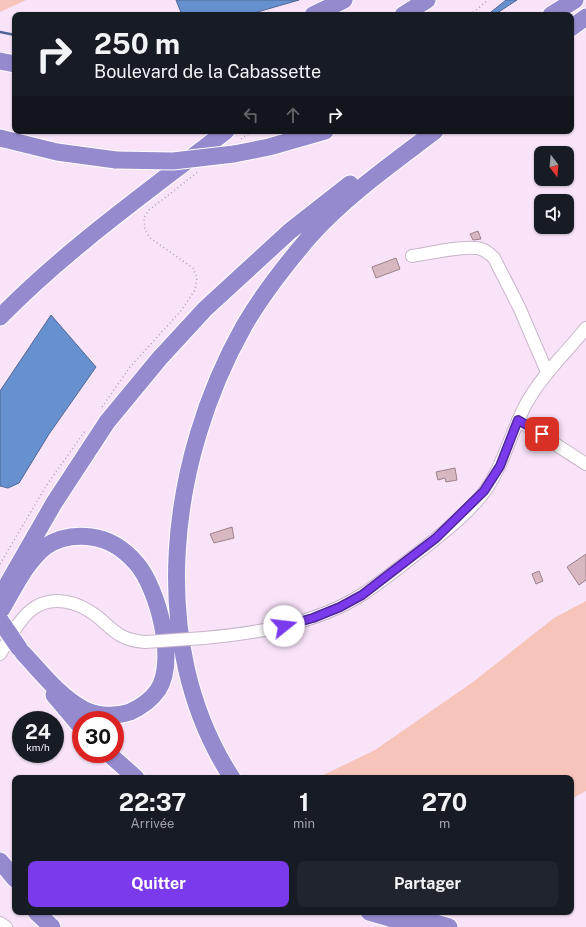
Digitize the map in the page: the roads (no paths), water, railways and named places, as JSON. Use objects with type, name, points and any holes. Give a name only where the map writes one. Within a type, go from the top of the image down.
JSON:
[{"type":"highway","points":[[319,12],[344,0]]},
{"type":"highway","points":[[408,12],[427,0]]},
{"type":"highway","points":[[556,12],[574,0]]},
{"type":"highway","points":[[574,26],[586,17]]},
{"type":"highway","points":[[0,61],[12,63]]},
{"type":"highway","points":[[0,307],[14,292],[69,244],[124,199],[218,134]]},
{"type":"highway","points":[[0,138],[57,152],[116,160],[173,161],[232,142],[283,144],[315,134]]},
{"type":"highway","points":[[0,597],[54,503],[107,422],[159,359],[205,309],[290,231],[352,183],[423,134]]},
{"type":"highway","points":[[230,775],[207,734],[196,705],[185,658],[178,612],[177,584],[179,542],[186,485],[198,432],[231,350],[256,308],[282,272],[313,234],[338,209],[431,134]]},
{"type":"highway","points":[[0,317],[58,262],[98,228],[232,142]]},
{"type":"highway","points":[[0,612],[26,568],[45,547],[62,538],[86,536],[108,541],[121,549],[137,564],[145,576],[153,594],[163,630],[165,660],[163,676],[158,689],[150,700],[139,708],[113,716],[99,714],[83,709],[62,693],[21,651]]},
{"type":"highway","points":[[0,620],[21,651],[72,717]]},
{"type":"highway","points":[[119,763],[133,775]]},
{"type":"highway","points":[[0,861],[12,875]]},
{"type":"highway","points":[[0,875],[12,888]]},
{"type":"highway","points":[[39,915],[52,927]]},
{"type":"highway","points":[[50,915],[63,927]]},
{"type":"highway","points":[[379,915],[420,927]]},
{"type":"highway","points":[[409,915],[449,927]]},
{"type":"street","points":[[412,256],[470,248],[480,248],[488,252],[494,258],[519,307],[548,372]]},
{"type":"street","points":[[0,654],[21,621],[31,610],[49,602],[67,602],[82,606],[125,639],[145,642],[204,638],[256,632],[313,618],[340,607],[380,582],[436,538],[477,501],[500,466],[518,420],[535,388],[570,349],[586,328]]},
{"type":"street","points":[[518,420],[586,464]]},
{"type":"street","points":[[0,923],[6,927]]},
{"type":"water","points":[[176,0],[299,0],[257,12],[181,12]]},
{"type":"water","points":[[506,0],[517,0],[499,12],[491,12]]},
{"type":"water","points":[[51,315],[96,367],[49,434],[19,483],[8,488],[0,486],[0,391]]},
{"type":"waterway","points":[[0,32],[12,34]]}]
